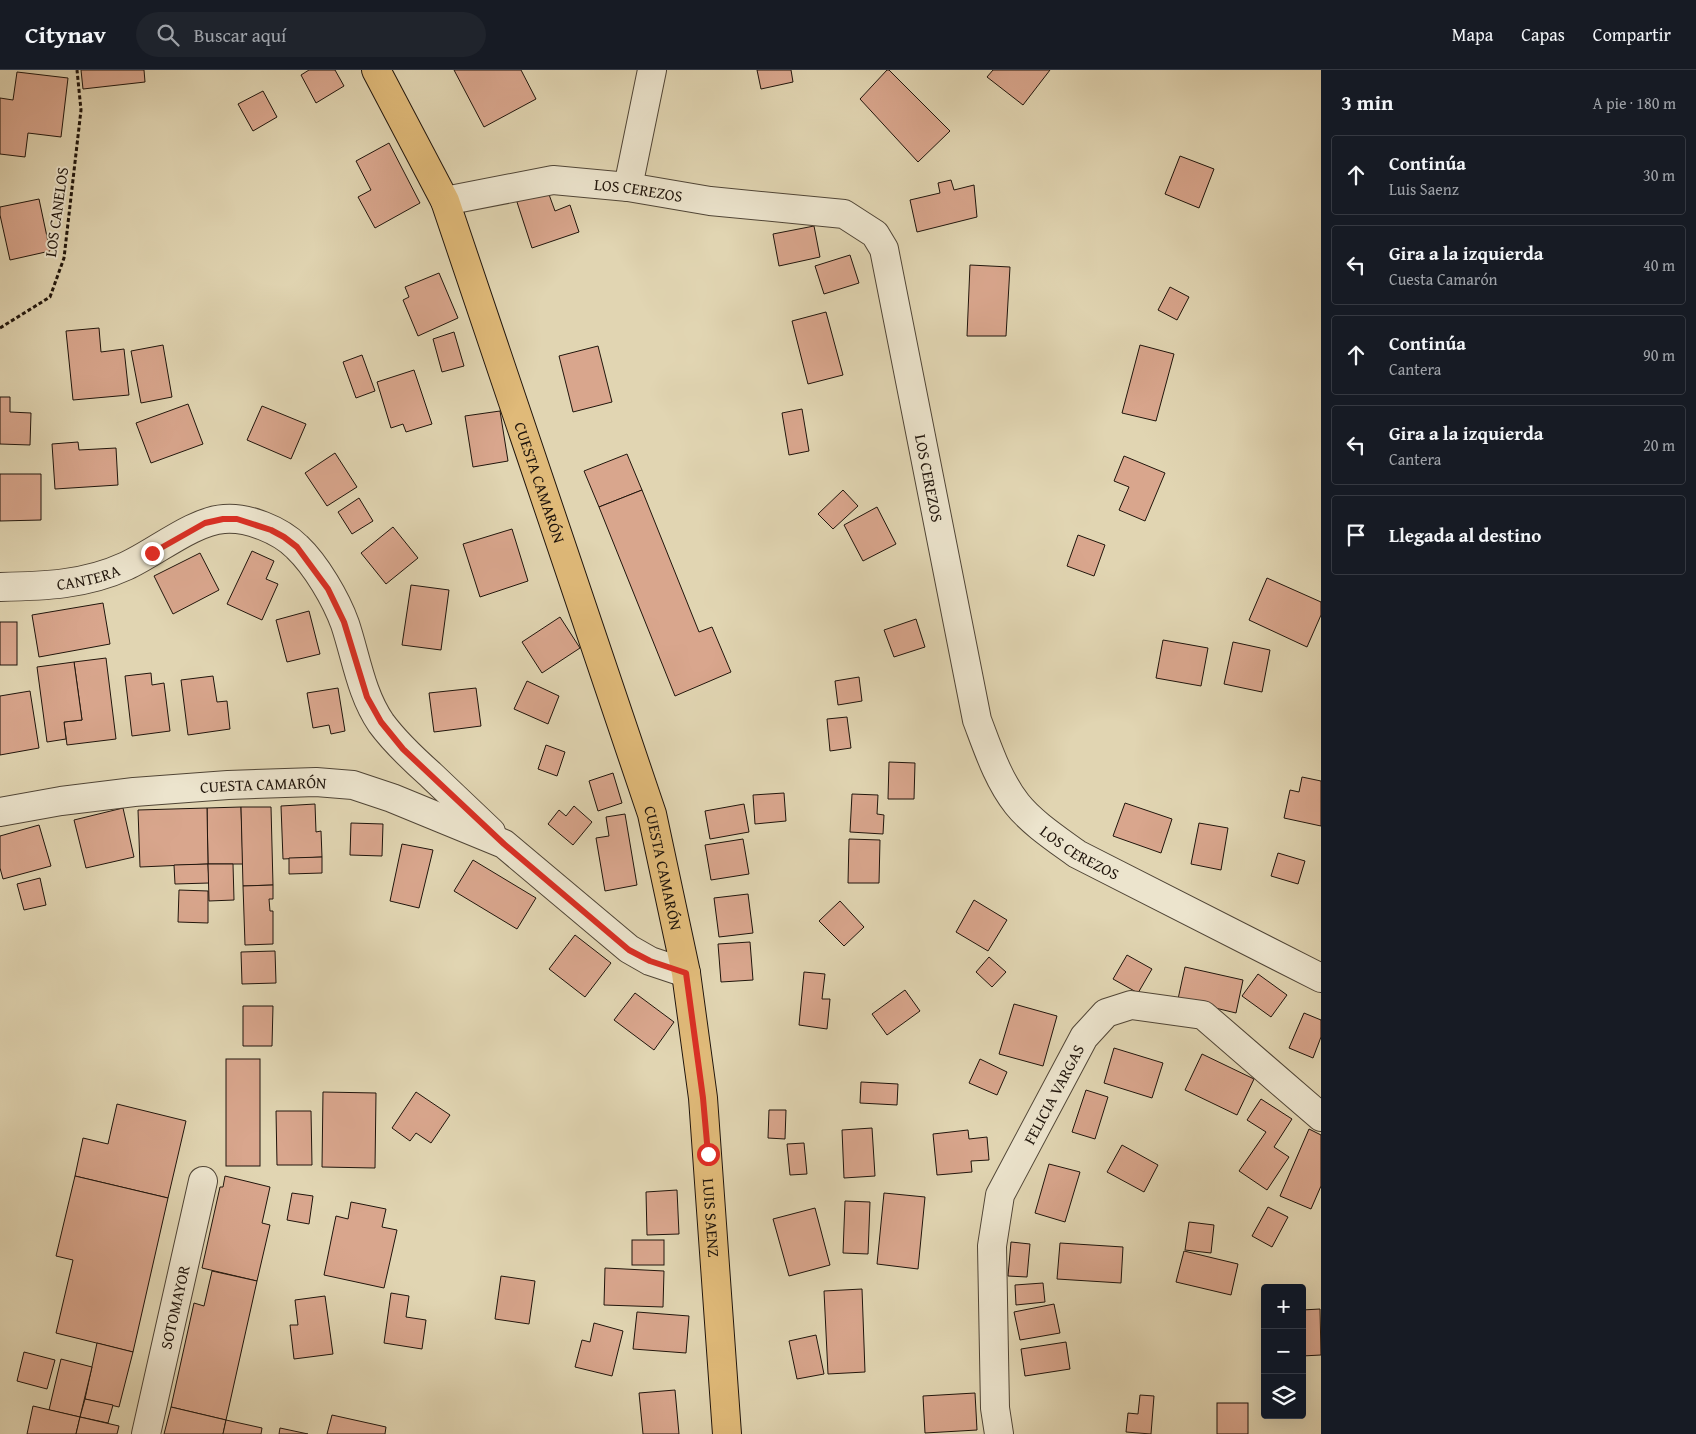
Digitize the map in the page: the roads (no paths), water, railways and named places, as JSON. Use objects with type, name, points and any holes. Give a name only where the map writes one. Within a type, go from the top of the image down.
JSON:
[{"type":"main road","name":"CUESTA CAMARÓN","points":[[376,70],[445,201],[652,814],[686,973]]},
{"type":"main road","name":"LUIS SAENZ","points":[[686,973],[703,1098],[726,1434]]},
{"type":"street","points":[[628,187],[652,70]]},
{"type":"street","name":"LOS CEREZOS","points":[[445,201],[553,180],[628,187],[710,201],[844,214],[875,234],[884,249],[977,720],[996,769],[1017,805],[1045,830],[1077,854],[1321,978]]},
{"type":"street","name":"CANTERA","points":[[0,587],[48,586],[99,577],[126,566],[205,523],[223,519],[237,519],[271,530],[297,547],[328,589],[344,622],[367,697],[381,722],[403,749],[504,844]]},
{"type":"street","name":"CUESTA CAMARÓN","points":[[0,812],[61,801],[134,792],[228,785],[316,782],[353,785],[384,795],[504,844],[629,950],[650,961],[686,973]]},
{"type":"street","name":"FELICIA VARGAS","points":[[999,1434],[994,1408],[992,1246],[1000,1195],[1084,1037],[1106,1012],[1131,1005],[1203,1015],[1321,1117]]},
{"type":"street","name":"SOTOMAYOR","points":[[146,1434],[203,1181]]}]
